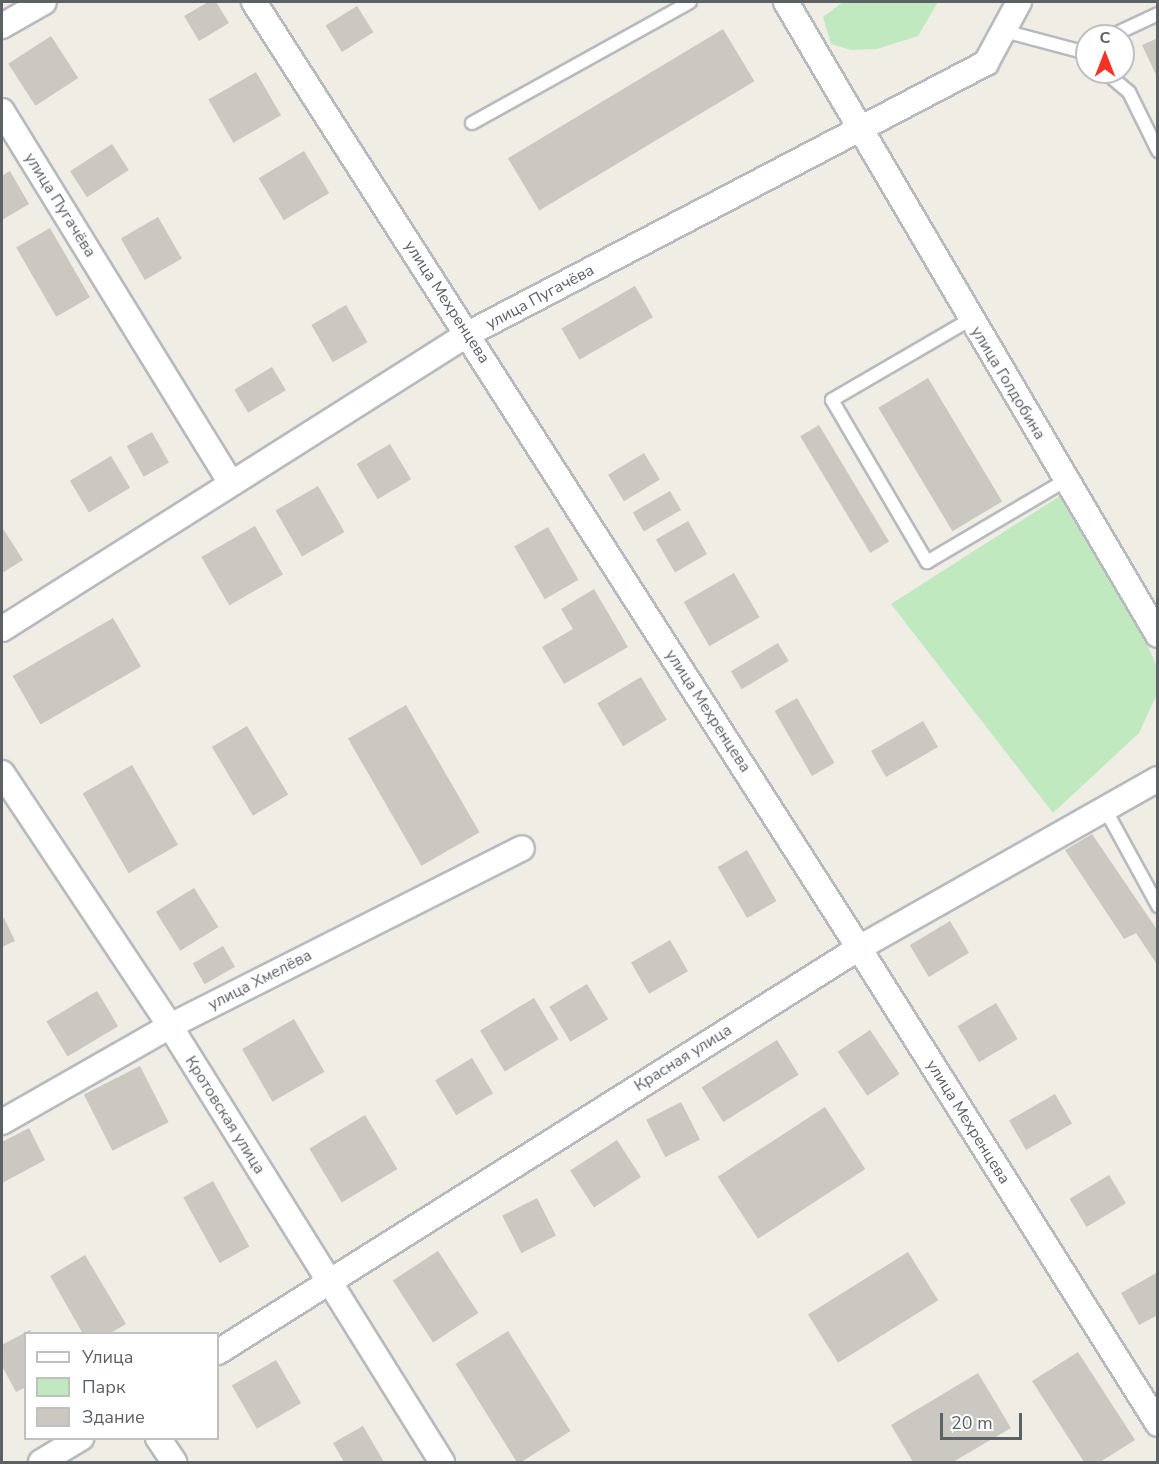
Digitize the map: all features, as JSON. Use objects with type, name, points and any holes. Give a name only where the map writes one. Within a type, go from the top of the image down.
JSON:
[{"type":"street","points":[[2,26],[44,2]]},
{"type":"street","name":"улица Мехренцева","points":[[254,2],[859,948],[1158,1424]]},
{"type":"street","name":"улица Голдобина","points":[[786,2],[1158,635]]},
{"type":"street","points":[[860,130],[986,63],[1019,2]]},
{"type":"street","name":"улица Пугачёва","points":[[2,111],[231,483]]},
{"type":"street","name":"улица Пугачёва","points":[[2,629],[468,334],[860,130]]},
{"type":"street","name":"Кротовская улица","points":[[2,773],[170,1026],[442,1462]]},
{"type":"street","name":"Красная улица","points":[[219,1351],[328,1279],[859,948],[1158,779]]},
{"type":"street","name":"улица Хмелёва","points":[[2,1122],[170,1026],[522,848]]},
{"type":"street","points":[[41,1462],[78,1440]]},
{"type":"street","points":[[159,1440],[174,1462]]},
{"type":"lane","points":[[472,123],[690,2]]},
{"type":"lane","points":[[1135,25],[1158,14]]},
{"type":"lane","points":[[1004,31],[1075,50]]},
{"type":"lane","points":[[1119,84],[1129,92],[1158,151]]},
{"type":"lane","points":[[971,319],[832,400],[927,562],[1066,480]]},
{"type":"lane","points":[[1104,809],[1158,906]]},
{"type":"green space","points":[[843,2],[938,2],[918,36],[877,49],[851,50],[831,44],[823,17]]},
{"type":"green space","points":[[1063,494],[1115,590],[1128,602],[1157,667],[1157,694],[1139,733],[1053,813],[891,604]]},
{"type":"building","points":[[208,2],[216,2],[229,23],[199,41],[184,16]]},
{"type":"building","points":[[357,6],[373,32],[342,52],[326,26]]},
{"type":"building","points":[[723,29],[754,81],[539,211],[508,158]]},
{"type":"building","points":[[51,36],[78,78],[35,106],[8,64]]},
{"type":"building","points":[[1158,38],[1158,79],[1142,45]]},
{"type":"building","points":[[256,72],[281,115],[233,143],[208,100]]},
{"type":"building","points":[[112,144],[129,170],[87,197],[70,171]]},
{"type":"building","points":[[304,151],[329,193],[284,220],[259,178]]},
{"type":"building","points":[[10,171],[29,204],[2,220],[2,176]]},
{"type":"building","points":[[158,217],[182,259],[145,280],[121,238]]},
{"type":"building","points":[[50,228],[90,297],[56,317],[16,248]]},
{"type":"building","points":[[635,286],[653,317],[579,360],[561,328]]},
{"type":"building","points":[[346,305],[368,342],[333,362],[311,325]]},
{"type":"building","points":[[272,367],[286,390],[248,413],[234,390]]},
{"type":"building","points":[[928,378],[1002,501],[952,531],[878,408]]},
{"type":"building","points":[[819,425],[889,542],[870,553],[800,436]]},
{"type":"building","points":[[152,432],[169,463],[144,477],[127,446]]},
{"type":"building","points":[[390,444],[411,479],[378,499],[357,464]]},
{"type":"building","points":[[644,453],[660,480],[624,501],[608,475]]},
{"type":"building","points":[[111,456],[130,488],[89,512],[70,481]]},
{"type":"building","points":[[318,486],[344,532],[302,556],[276,511]]},
{"type":"building","points":[[670,491],[681,510],[644,532],[633,512]]},
{"type":"building","points":[[688,521],[707,554],[675,572],[656,540]]},
{"type":"building","points":[[255,526],[283,574],[229,605],[201,557]]},
{"type":"building","points":[[2,527],[23,560],[2,573]]},
{"type":"building","points":[[548,527],[578,580],[545,599],[514,546]]},
{"type":"building","points":[[734,573],[760,617],[709,646],[684,602]]},
{"type":"building","points":[[594,589],[628,647],[564,684],[542,647],[573,629],[561,609]]},
{"type":"building","points":[[113,618],[141,666],[41,724],[13,676]]},
{"type":"building","points":[[778,643],[789,661],[742,689],[731,671]]},
{"type":"building","points":[[641,677],[667,720],[623,746],[597,703]]},
{"type":"building","points":[[797,698],[834,763],[812,776],[774,711]]},
{"type":"building","points":[[406,705],[480,832],[421,866],[348,738]]},
{"type":"building","points":[[923,721],[938,747],[886,777],[871,751]]},
{"type":"building","points":[[247,726],[288,795],[253,816],[212,747]]},
{"type":"building","points":[[132,765],[178,845],[129,873],[83,794]]},
{"type":"building","points":[[1092,834],[1158,931],[1158,966],[1136,933],[1124,939],[1065,850]]},
{"type":"building","points":[[747,850],[776,901],[747,918],[718,867]]},
{"type":"building","points":[[194,888],[218,927],[180,951],[156,912]]},
{"type":"building","points":[[4,918],[15,941],[2,947],[2,919]]},
{"type":"building","points":[[950,921],[969,953],[929,977],[910,945]]},
{"type":"building","points":[[670,940],[688,971],[649,994],[631,962]]},
{"type":"building","points":[[223,946],[235,967],[205,984],[193,964]]},
{"type":"building","points":[[587,984],[608,1019],[570,1042],[549,1007]]},
{"type":"building","points":[[97,991],[118,1026],[68,1057],[46,1021]]},
{"type":"building","points":[[534,998],[559,1039],[505,1072],[480,1030]]},
{"type":"building","points":[[996,1003],[1018,1039],[979,1062],[957,1026]]},
{"type":"building","points":[[294,1019],[324,1072],[273,1102],[242,1049]]},
{"type":"building","points":[[870,1030],[900,1074],[867,1096],[838,1052]]},
{"type":"building","points":[[777,1040],[799,1075],[723,1122],[702,1087]]},
{"type":"building","points":[[472,1058],[493,1093],[456,1115],[435,1080]]},
{"type":"building","points":[[140,1066],[169,1122],[112,1151],[84,1095]]},
{"type":"building","points":[[1055,1094],[1072,1123],[1026,1150],[1009,1120]]},
{"type":"building","points":[[681,1102],[700,1139],[665,1157],[646,1120]]},
{"type":"building","points":[[825,1107],[865,1169],[758,1239],[718,1177]]},
{"type":"building","points":[[365,1115],[397,1169],[342,1202],[309,1148]]},
{"type":"building","points":[[29,1128],[45,1160],[2,1183],[2,1142]]},
{"type":"building","points":[[617,1140],[641,1177],[594,1207],[570,1170]]},
{"type":"building","points":[[1109,1175],[1126,1203],[1087,1227],[1070,1199]]},
{"type":"building","points":[[213,1181],[249,1247],[220,1263],[183,1197]]},
{"type":"building","points":[[537,1198],[556,1235],[521,1253],[502,1216]]},
{"type":"building","points":[[438,1251],[478,1313],[433,1342],[393,1280]]},
{"type":"building","points":[[908,1252],[938,1300],[838,1363],[808,1315]]},
{"type":"building","points":[[85,1255],[126,1324],[112,1332],[82,1332],[50,1276]]},
{"type":"building","points":[[1158,1272],[1158,1315],[1139,1325],[1121,1293]]},
{"type":"building","points":[[508,1331],[571,1431],[521,1462],[517,1462],[455,1364]]},
{"type":"building","points":[[24,1333],[24,1388],[16,1392],[2,1366],[2,1345]]},
{"type":"building","points":[[1078,1352],[1135,1440],[1100,1462],[1084,1462],[1032,1381]]},
{"type":"building","points":[[276,1360],[301,1403],[257,1429],[232,1386]]},
{"type":"building","points":[[978,1373],[1011,1428],[953,1462],[913,1462],[891,1425]]},
{"type":"building","points":[[363,1426],[384,1462],[344,1462],[333,1443]]}]
